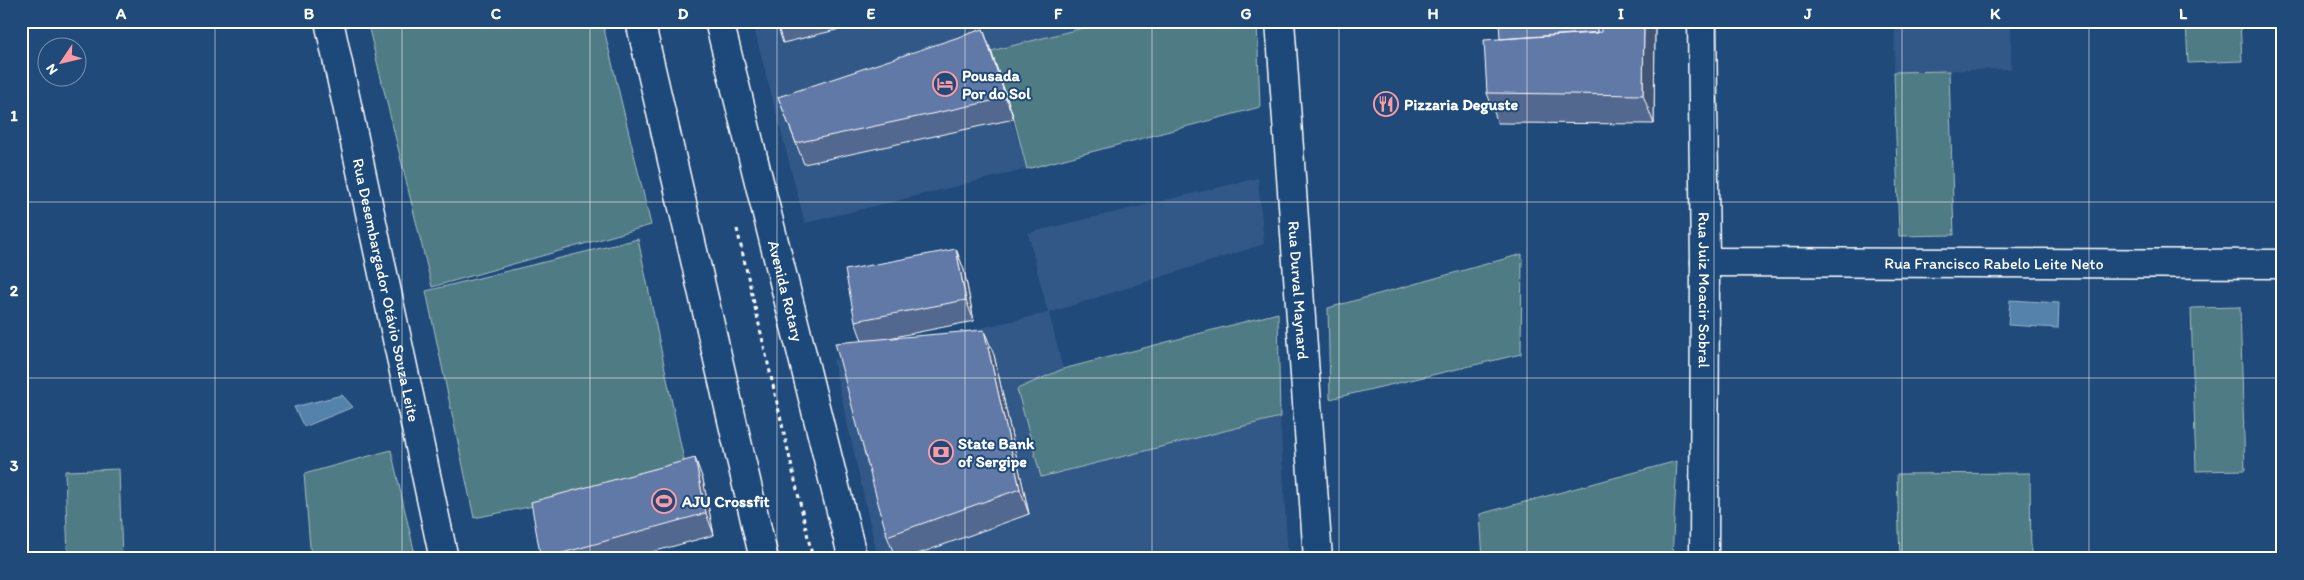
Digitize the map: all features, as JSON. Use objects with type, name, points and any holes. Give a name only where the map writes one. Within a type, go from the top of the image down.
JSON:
[{"type":"street","name":"Rua Desembargador Otávio Souza Leite","points":[[329,21],[444,559]]},
{"type":"street","points":[[640,21],[764,559]]},
{"type":"street","name":"Avenida Rotary","points":[[719,21],[853,559]]},
{"type":"street","name":"Rua Durval Maynard","points":[[1280,21],[1318,559]]},
{"type":"street","name":"Rua Juiz Moacir Sobral","points":[[1702,21],[1705,262],[1704,559]]},
{"type":"street","name":"Rua Francisco Rabelo Leite Neto","points":[[1705,262],[2283,264]]},
{"type":"path","points":[[735,223],[812,559]]},
{"type":"shaded area","points":[[752,21],[1111,21],[991,51],[1027,169],[805,223]]},
{"type":"shaded area","points":[[1895,21],[2011,21],[2011,69],[1894,72]]},
{"type":"shaded area","points":[[1258,178],[1264,244],[1049,313],[1063,369],[1017,389],[1041,476],[1280,417],[1288,559],[878,559],[833,360],[1048,313],[1028,233]]},
{"type":"shaded area","points":[[2010,300],[2059,303],[2058,328],[2008,325]]},
{"type":"shaded area","points":[[342,395],[353,407],[304,427],[294,407]]},
{"type":"green space","points":[[367,21],[602,21],[651,225],[432,287]]},
{"type":"green space","points":[[1111,21],[1257,21],[1260,107],[1027,169],[1014,119],[991,51]]},
{"type":"green space","points":[[2186,21],[2240,21],[2242,61],[2188,63]]},
{"type":"green space","points":[[1949,71],[1954,235],[1899,236],[1894,72]]},
{"type":"green space","points":[[638,239],[687,475],[474,518],[426,291]]},
{"type":"green space","points":[[1522,254],[1521,354],[1330,399],[1328,308]]},
{"type":"green space","points":[[2240,307],[2245,470],[2196,471],[2191,308]]},
{"type":"green space","points":[[1278,313],[1280,417],[1041,477],[1017,389],[1063,369]]},
{"type":"green space","points":[[391,450],[416,559],[311,559],[304,474]]},
{"type":"green space","points":[[1677,461],[1672,559],[1483,559],[1480,514]]},
{"type":"green space","points":[[119,469],[122,559],[68,559],[65,471]]},
{"type":"green space","points":[[2030,473],[2031,559],[1900,559],[1897,474]]},
{"type":"building","points":[[1499,21],[1597,21],[1597,33],[1500,39]]},
{"type":"building","points":[[1601,21],[1644,21],[1643,95],[1487,93],[1484,40],[1601,32]]},
{"type":"building","name":"Pousada Por do Sol","points":[[983,29],[1006,98],[796,143],[778,97]]},
{"type":"building","points":[[956,249],[966,300],[855,321],[845,270]]},
{"type":"building","name":"State Bank of Sergipe","points":[[984,330],[1020,489],[887,536],[835,343]]},
{"type":"building","points":[[695,458],[706,513],[541,559],[531,502]]},
{"type":"place","name":"Pousada Por do Sol","points":[[945,84]]},
{"type":"place","name":"Pizzaria Deguste","points":[[1386,104]]},
{"type":"place","name":"State Bank of Sergipe","points":[[941,452]]},
{"type":"place","name":"AJU Crossfit","points":[[664,501]]}]
